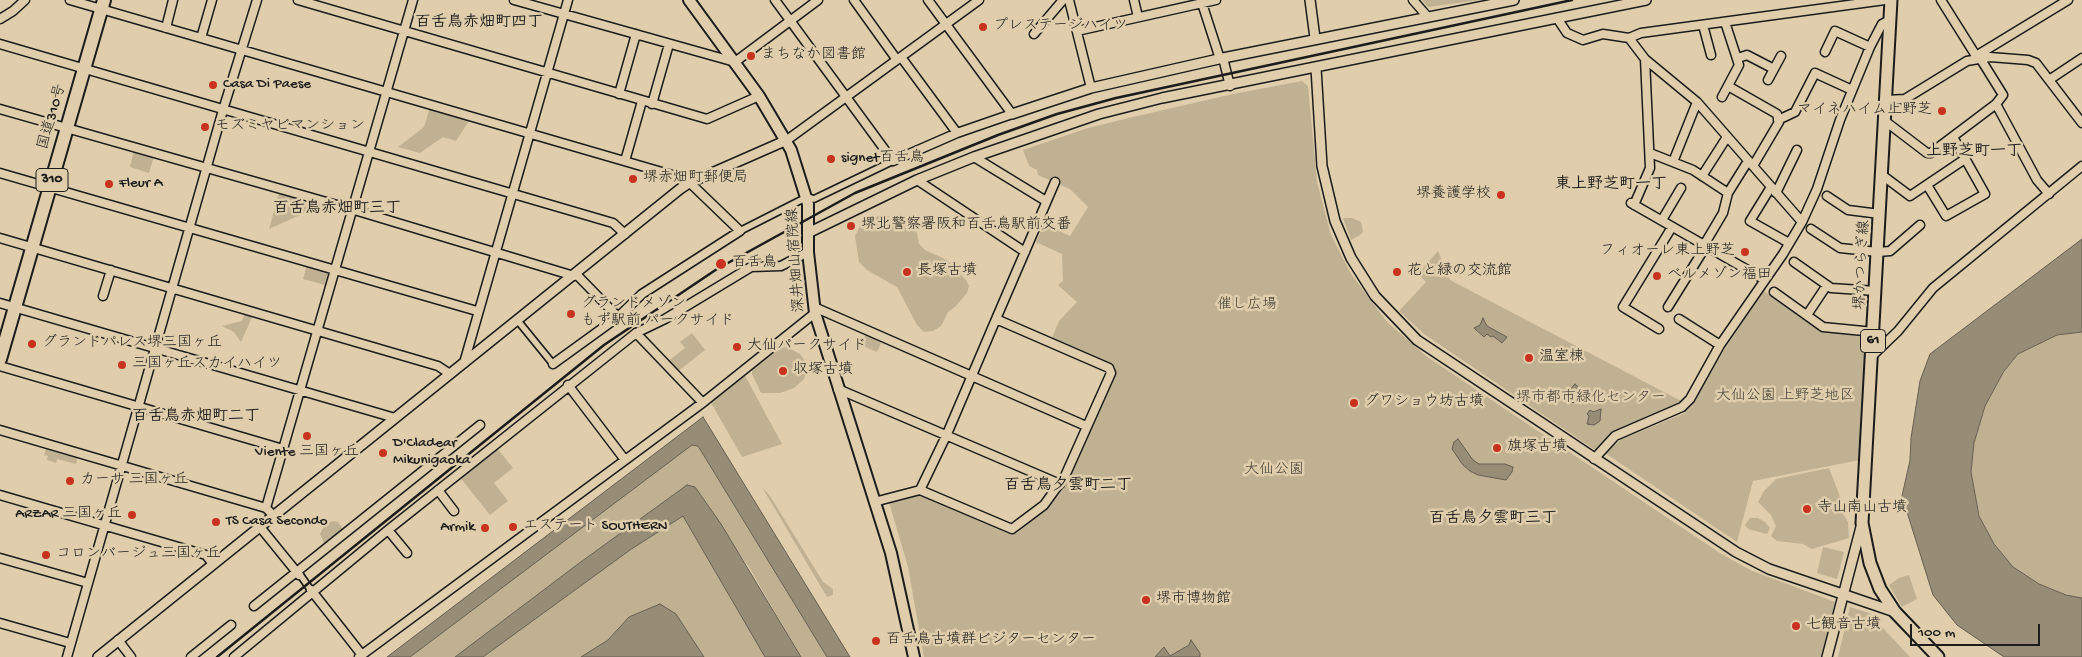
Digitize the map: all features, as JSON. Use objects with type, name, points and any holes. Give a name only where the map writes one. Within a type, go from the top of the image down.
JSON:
[{"type":"highway","name":"国道310号","points":[[0,359],[102,5]]},
{"type":"main road","name":"深井畑山宿院線","points":[[689,0],[759,96],[787,140],[807,197],[808,252],[814,310],[891,553],[914,657]]},
{"type":"main road","name":"堺かつらぎ線","points":[[1891,0],[1862,523],[1870,563],[1880,589],[1895,612],[1938,657]]},
{"type":"street","points":[[0,19],[25,0]]},
{"type":"street","points":[[70,0],[102,5],[166,28],[686,179],[740,231]]},
{"type":"street","points":[[166,28],[174,0]]},
{"type":"street","points":[[201,38],[212,0]]},
{"type":"street","points":[[67,657],[223,110],[257,0]]},
{"type":"street","points":[[298,0],[707,119],[759,96]]},
{"type":"street","points":[[266,508],[385,91],[413,0]]},
{"type":"street","points":[[515,0],[734,62],[818,0]]},
{"type":"street","points":[[464,363],[494,251],[568,0]]},
{"type":"street","points":[[775,0],[893,161]]},
{"type":"street","points":[[854,0],[957,133]]},
{"type":"street","points":[[928,0],[1012,114]]},
{"type":"street","points":[[963,0],[968,8]]},
{"type":"street","points":[[98,657],[689,183],[787,140],[979,0]]},
{"type":"street","points":[[1034,34],[1063,0]]},
{"type":"street","points":[[1069,0],[1091,88]]},
{"type":"street","points":[[1134,0],[1138,18]]},
{"type":"street","points":[[1077,31],[1216,0]]},
{"type":"street","points":[[1310,0],[1314,38]]},
{"type":"street","points":[[1413,0],[1427,16]]},
{"type":"street","points":[[518,321],[553,364],[618,317],[642,294],[740,231],[807,197],[814,199],[957,133],[1091,88],[1314,38],[1514,0]]},
{"type":"street","points":[[808,233],[917,180],[974,157],[1099,114],[1162,98],[1230,86],[1646,0]]},
{"type":"street","points":[[1558,18],[1566,33],[1583,40],[1603,34],[1629,38],[1641,33],[1885,0]]},
{"type":"street","points":[[1885,121],[1931,154],[1996,104],[2003,96],[1941,0]]},
{"type":"street","points":[[1886,100],[1905,99],[1959,64],[1978,58],[2068,0]]},
{"type":"street","points":[[1202,2],[1230,86]]},
{"type":"street","points":[[1594,459],[1615,436],[1687,403],[1720,345],[1802,222],[1817,189],[1852,90],[1870,48],[1882,24],[1890,20]]},
{"type":"street","points":[[1722,97],[1739,66],[1725,22]]},
{"type":"street","points":[[1703,25],[1711,55]]},
{"type":"street","points":[[1825,52],[1835,30],[1870,48]]},
{"type":"street","points":[[619,94],[636,34]]},
{"type":"street","points":[[1629,38],[1645,58],[1697,102],[1802,222]]},
{"type":"street","points":[[0,44],[613,223],[625,234]]},
{"type":"street","points":[[652,104],[670,44]]},
{"type":"street","points":[[1738,58],[1747,55],[1774,69]]},
{"type":"street","points":[[1768,80],[1781,56]]},
{"type":"street","points":[[1978,58],[2004,57],[2036,63],[2082,123]]},
{"type":"street","points":[[1645,58],[1650,168],[1632,204],[1765,280]]},
{"type":"street","points":[[2049,80],[2082,58]]},
{"type":"street","points":[[1316,68],[1322,166],[1335,221],[1351,258],[1375,296],[1417,340],[1744,557],[1769,569],[1895,612]]},
{"type":"street","points":[[1668,307],[1723,213],[1728,193],[1778,120],[1795,112],[1815,73],[1852,90]]},
{"type":"street","points":[[1728,86],[1777,114],[1778,120]]},
{"type":"street","points":[[624,161],[642,101]]},
{"type":"street","points":[[1673,162],[1697,102]]},
{"type":"street","points":[[1996,104],[2038,180],[2049,194]]},
{"type":"street","points":[[0,108],[575,275],[618,317]]},
{"type":"street","points":[[1702,176],[1727,137]]},
{"type":"street","points":[[1927,185],[1946,216],[1985,194],[1953,137]]},
{"type":"street","points":[[1789,243],[1750,221],[1774,190],[1797,150]]},
{"type":"street","points":[[1650,153],[1702,176],[1728,193]]},
{"type":"street","points":[[974,157],[1046,201]]},
{"type":"street","points":[[1882,175],[1910,196],[1965,159]]},
{"type":"street","points":[[1872,356],[1898,331],[1933,288],[2082,166]]},
{"type":"street","points":[[0,172],[477,311]]},
{"type":"street","points":[[917,180],[1025,252]]},
{"type":"street","points":[[920,490],[947,434],[1055,182]]},
{"type":"street","points":[[1662,220],[1681,188]]},
{"type":"street","points":[[1827,196],[1848,210],[1880,214]]},
{"type":"street","points":[[1812,229],[1840,248],[1878,252],[1890,251],[1920,225]]},
{"type":"street","points":[[1659,329],[1622,307],[1672,227]]},
{"type":"street","points":[[0,238],[317,329],[438,366],[450,374]]},
{"type":"street","points":[[234,657],[311,590],[636,333],[665,319],[752,267],[781,266],[808,252]]},
{"type":"street","points":[[1794,262],[1831,288],[1876,291]]},
{"type":"street","points":[[103,296],[111,270]]},
{"type":"street","points":[[1807,316],[1827,285]]},
{"type":"street","points":[[1774,292],[1823,327],[1874,332]]},
{"type":"street","points":[[0,303],[394,418]]},
{"type":"street","points":[[260,527],[299,574],[360,656],[702,402],[814,310],[1086,426]]},
{"type":"street","points":[[874,502],[920,490],[1012,529],[1044,505],[1060,484],[1111,373],[1109,368],[996,319]]},
{"type":"street","points":[[1680,319],[1720,345]]},
{"type":"street","points":[[636,333],[702,402]]},
{"type":"street","points":[[0,366],[283,449]]},
{"type":"street","points":[[568,385],[625,460]]},
{"type":"street","points":[[838,388],[1060,484]]},
{"type":"street","points":[[254,606],[299,574],[480,425]]},
{"type":"street","points":[[0,430],[266,508],[274,516]]},
{"type":"street","points":[[438,490],[454,511]]},
{"type":"street","points":[[0,495],[206,555],[213,564]]},
{"type":"street","points":[[1827,657],[1862,523]]},
{"type":"street","points":[[388,530],[407,553]]},
{"type":"street","points":[[0,558],[88,583]]},
{"type":"street","points":[[0,623],[70,643]]},
{"type":"street","points":[[191,657],[231,625]]},
{"type":"street","points":[[118,640],[131,657]]},
{"type":"green space","points":[[1422,0],[1481,0],[1428,7]]},
{"type":"green space","name":"大仙公園","points":[[1302,81],[1308,86],[1317,182],[1331,235],[1351,274],[1387,322],[1426,356],[1720,553],[1750,570],[1835,602],[1821,657],[924,657],[908,567],[889,502],[919,495],[1009,534],[1017,533],[1059,495],[1081,454],[1089,428],[1115,367],[1052,338],[1059,321],[1077,302],[1058,285],[1063,281],[1062,254],[1036,242],[1044,224],[1070,236],[1088,207],[1070,189],[1038,175],[1037,170],[1029,166],[1023,150],[1088,128],[1233,94]]},
{"type":"green space","points":[[430,107],[469,121],[456,141],[443,137],[420,153],[398,147],[424,127]]},
{"type":"green space","points":[[134,150],[154,156],[149,173],[130,167]]},
{"type":"green space","points":[[279,193],[295,197],[322,205],[269,229]]},
{"type":"green space","points":[[880,215],[899,218],[908,224],[917,233],[919,244],[925,250],[947,260],[966,280],[969,286],[967,293],[948,312],[941,326],[933,331],[924,332],[917,325],[897,287],[867,270],[859,262],[855,236],[860,226]]},
{"type":"green space","points":[[1343,218],[1352,218],[1361,222],[1363,232],[1351,240]]},
{"type":"green space","name":"堺市都市緑化センター","points":[[1438,251],[1450,280],[1683,402],[1612,434],[1595,450],[1424,334],[1399,311],[1426,282],[1418,274]]},
{"type":"green space","points":[[307,265],[329,271],[325,285],[303,279]]},
{"type":"green space","name":"大仙公園 上野芝地区","points":[[1764,291],[1823,331],[1865,337],[1860,460],[1753,481],[1737,542],[1605,453],[1622,439],[1683,414],[1692,406],[1724,350]]},
{"type":"green space","points":[[245,313],[253,315],[241,342],[234,332],[222,326],[242,321]]},
{"type":"green space","points":[[2082,332],[2082,598],[2066,595],[2039,584],[2013,567],[1994,544],[1979,516],[1971,472],[1974,443],[1985,406],[2004,371],[2018,354],[2057,335]]},
{"type":"green space","points":[[692,333],[705,350],[677,372],[667,362],[685,348],[680,342]]},
{"type":"green space","points":[[866,334],[881,343],[877,352],[861,345]]},
{"type":"green space","points":[[787,347],[800,354],[805,361],[806,374],[804,379],[794,388],[780,393],[761,393],[752,370],[781,348]]},
{"type":"green space","points":[[744,374],[782,444],[742,457],[710,401]]},
{"type":"green space","points":[[691,445],[697,445],[827,657],[801,657],[749,567],[687,485],[455,657],[410,657]]},
{"type":"green space","points":[[496,447],[513,468],[494,483],[508,501],[490,515],[459,476]]},
{"type":"green space","points":[[46,449],[77,458],[76,464],[57,459],[56,463],[47,460],[48,456],[44,455]]},
{"type":"green space","points":[[1829,468],[1839,494],[1842,512],[1848,522],[1849,538],[1812,549],[1803,544],[1777,541],[1771,536],[1776,526],[1771,515],[1758,502],[1764,491],[1776,479]]},
{"type":"green space","points":[[762,487],[770,496],[823,582],[833,589],[833,595],[827,597]]},
{"type":"green space","points":[[683,516],[765,657],[704,657],[676,614],[629,617],[608,640],[581,657],[483,657],[630,550]]},
{"type":"green space","points":[[1750,518],[1758,518],[1765,522],[1770,528],[1767,534],[1748,529],[1745,525]]},
{"type":"green space","points":[[333,521],[338,522],[345,532],[325,545],[320,534],[325,524]]},
{"type":"green space","points":[[1823,547],[1844,552],[1837,579],[1817,573]]},
{"type":"green space","points":[[1909,575],[1917,599],[1902,607],[1889,585],[1899,578]]},
{"type":"green space","points":[[1850,607],[1869,613],[1910,657],[1838,657]]},
{"type":"shaded area","points":[[2082,239],[2082,332],[2057,335],[2018,354],[2004,371],[1985,406],[1974,443],[1971,472],[1979,516],[1994,544],[2013,567],[2039,584],[2066,595],[2082,598],[2082,657],[2004,657],[1957,625],[1933,595],[1902,496],[1910,460],[1911,438],[1920,381],[1930,354]]},
{"type":"shaded area","points":[[1483,318],[1487,326],[1507,337],[1502,343],[1487,334],[1484,337],[1474,328],[1480,325]]},
{"type":"shaded area","points":[[1575,384],[1588,396],[1582,401],[1578,398],[1573,403],[1565,395]]},
{"type":"shaded area","points":[[1601,409],[1600,421],[1594,425],[1587,424],[1589,416],[1587,414],[1590,410],[1593,412]]},
{"type":"shaded area","points":[[703,417],[850,657],[827,657],[698,446],[692,445],[410,657],[387,657]]},
{"type":"shaded area","points":[[1458,439],[1473,460],[1479,464],[1505,464],[1513,467],[1512,472],[1506,480],[1478,475],[1470,471],[1463,465],[1452,449],[1454,442]]},
{"type":"shaded area","points":[[687,485],[695,487],[721,524],[801,657],[765,657],[683,516],[630,550],[483,657],[455,657],[578,564]]},
{"type":"shaded area","points":[[660,604],[676,614],[704,657],[581,657],[608,640],[629,617]]},
{"type":"shaded area","points":[[1191,640],[1200,653],[1200,657],[1155,657],[1164,647],[1170,656],[1189,645]]},
{"type":"railway","points":[[217,657],[604,345],[717,269],[855,193],[998,135],[1057,114],[1116,98],[1572,0]]},
{"type":"place","name":"プレステージハイツ","points":[[983,27]]},
{"type":"place","name":"まちなか図書館","points":[[751,56]]},
{"type":"place","name":"Casa Di Paese","points":[[213,85]]},
{"type":"place","name":"マイネハイム上野芝","points":[[1942,111]]},
{"type":"place","name":"モズミヤビマンション","points":[[205,127]]},
{"type":"place","name":"signet百舌鳥","points":[[831,159]]},
{"type":"place","name":"堺赤畑町郵便局","points":[[633,179]]},
{"type":"place","name":"Fleur A","points":[[109,184]]},
{"type":"place","name":"堺養護学校","points":[[1501,195]]},
{"type":"place","name":"堺北警察署阪和百舌鳥駅前交番","points":[[851,226]]},
{"type":"place","name":"フィオーレ東上野芝","points":[[1745,252]]},
{"type":"place","name":"百舌鳥","points":[[721,264]]},
{"type":"place","name":"長塚古墳","points":[[907,272]]},
{"type":"place","name":"花と緑の交流館","points":[[1397,272]]},
{"type":"place","name":"ベルメゾン福田","points":[[1657,276]]},
{"type":"place","name":"グランドメゾン もず駅前 パークサイド","points":[[571,314]]},
{"type":"place","name":"グランドパレス堺三国ヶ丘","points":[[32,344]]},
{"type":"place","name":"大仙パークサイド","points":[[737,347]]},
{"type":"place","name":"温室棟","points":[[1529,358]]},
{"type":"place","name":"三国ヶ丘スカイハイツ","points":[[122,365]]},
{"type":"place","name":"収塚古墳","points":[[783,371]]},
{"type":"place","name":"グワショウ坊古墳","points":[[1354,403]]},
{"type":"place","name":"Viente 三国ヶ丘","points":[[307,436]]},
{"type":"place","name":"旗塚古墳","points":[[1497,448]]},
{"type":"place","name":"D'Cladear Mikunigaoka","points":[[383,453]]},
{"type":"place","name":"カーサ 三国ヶ丘","points":[[70,481]]},
{"type":"place","name":"寺山南山古墳","points":[[1807,509]]},
{"type":"place","name":"ARZAR 三国ヶ丘","points":[[132,515]]},
{"type":"place","name":"TS Casa Secondo","points":[[216,522]]},
{"type":"place","name":"エステート SOUTHERN","points":[[513,527]]},
{"type":"place","name":"Armik","points":[[485,528]]},
{"type":"place","name":"コロンバージュ三国ヶ丘","points":[[46,555]]},
{"type":"place","name":"堺市博物館","points":[[1146,600]]},
{"type":"place","name":"七観音古墳","points":[[1796,626]]},
{"type":"place","name":"百舌鳥古墳群ビジターセンター","points":[[876,641]]},
{"type":"district","name":"百舌鳥赤畑町四丁","points":[[479,24]]},
{"type":"district","name":"上野芝町一丁","points":[[1974,153]]},
{"type":"district","name":"東上野芝町一丁","points":[[1611,186]]},
{"type":"district","name":"百舌鳥赤畑町三丁","points":[[337,210]]},
{"type":"district","name":"百舌鳥赤畑町二丁","points":[[196,418]]},
{"type":"district","name":"百舌鳥夕雲町二丁","points":[[1068,487]]},
{"type":"district","name":"百舌鳥夕雲町三丁","points":[[1493,520]]},
{"type":"park label","name":"催し広場","points":[[1247,306]]}]
